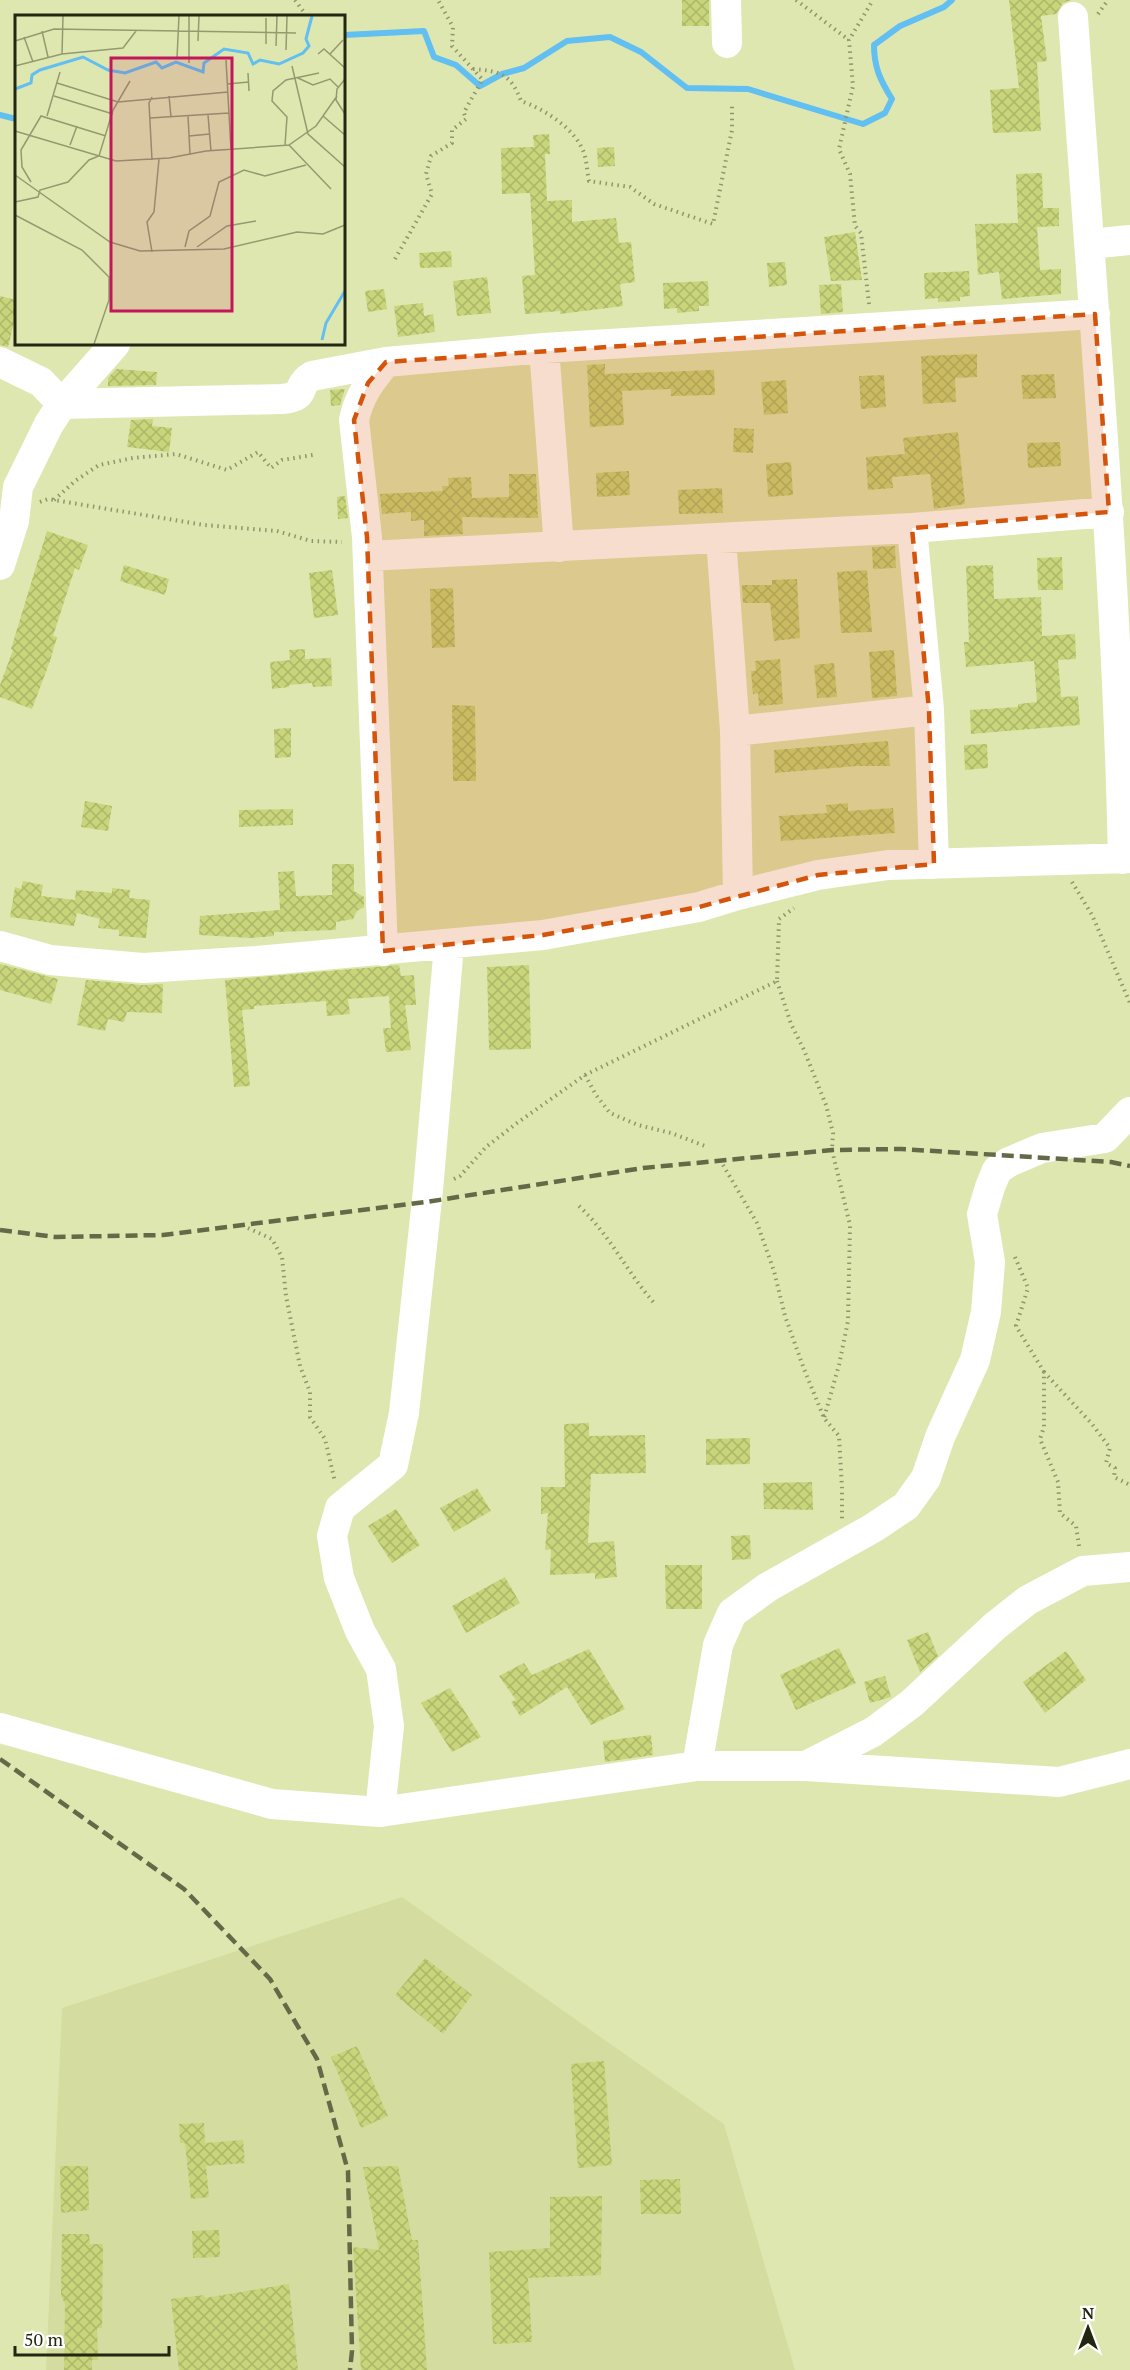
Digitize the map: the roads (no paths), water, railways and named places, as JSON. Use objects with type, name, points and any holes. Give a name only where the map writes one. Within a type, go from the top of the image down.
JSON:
[{"type":"street","points":[[726,0],[728,43]]},
{"type":"street","points":[[0,946],[50,960],[142,968],[383,951],[543,935],[638,920],[699,907],[818,875],[888,865],[1126,859],[1109,512],[1073,17]]},
{"type":"street","points":[[1090,244],[1130,240]]},
{"type":"street","points":[[0,362],[41,382],[62,404],[173,403],[295,398],[307,379],[312,376],[386,362],[544,348],[1095,314]]},
{"type":"street","points":[[0,565],[18,487],[49,424],[62,404],[114,345]]},
{"type":"street","points":[[544,348],[559,547]]},
{"type":"street","points":[[383,951],[368,556],[354,420],[358,402],[368,383],[386,362]]},
{"type":"street","points":[[368,556],[912,528],[1109,512]]},
{"type":"street","points":[[912,528],[929,710],[934,864]]},
{"type":"street","points":[[721,538],[735,731],[738,895]]},
{"type":"street","points":[[735,731],[929,710]]},
{"type":"street","points":[[380,1812],[389,1726],[381,1669],[360,1631],[339,1578],[332,1536],[340,1508],[393,1466],[404,1413],[428,1190],[449,945]]},
{"type":"street","points":[[697,1766],[718,1645],[732,1613],[768,1587],[873,1528],[906,1506],[926,1478],[940,1437],[975,1360],[986,1312],[990,1262],[982,1214],[997,1170],[1009,1162],[1042,1148],[1105,1138],[1130,1112]]},
{"type":"street","points":[[806,1766],[873,1732],[912,1703],[995,1626],[1028,1600],[1083,1571],[1130,1567]]},
{"type":"street","points":[[0,1728],[272,1804],[380,1812],[697,1766],[806,1766],[1059,1782],[1130,1764]]},
{"type":"waterway","points":[[345,35],[424,31],[434,57],[456,65],[480,86],[502,74],[524,68],[567,41],[610,37],[641,52],[687,88],[748,89],[863,124],[885,113],[892,99],[878,73],[874,45],[900,26],[944,7],[952,0]]},
{"type":"waterway","points":[[0,115],[15,119]]},
{"type":"railway","points":[[0,1230],[55,1237],[163,1235],[426,1202],[643,1168],[832,1150],[901,1149],[1111,1162],[1130,1166]]},
{"type":"railway","points":[[0,1759],[184,1889],[270,1979],[317,2059],[348,2171],[352,2351],[350,2370]]}]
